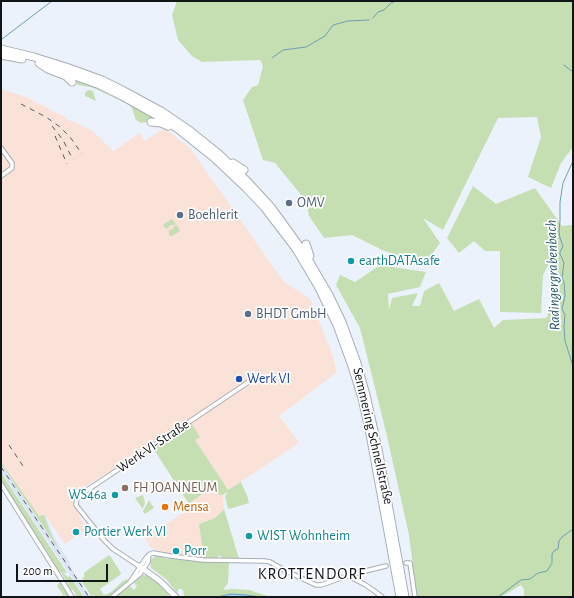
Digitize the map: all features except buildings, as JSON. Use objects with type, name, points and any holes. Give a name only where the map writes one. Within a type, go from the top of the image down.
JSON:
[{"type":"highway","name":"Semmering Schnellstraße","points":[[1,49],[34,57],[102,80],[161,111],[189,130],[219,154],[271,207],[316,270],[342,322],[357,363],[378,448],[406,597]]},
{"type":"highway","name":"Semmering Schnellstraße","points":[[1,55],[39,63],[94,83],[122,96],[163,119],[192,140],[246,188],[264,207],[296,249],[318,286],[338,325],[352,366],[363,405],[378,474],[400,597]]},
{"type":"highway","points":[[39,63],[48,70],[66,76],[72,82]]},
{"type":"highway","points":[[151,122],[167,125],[181,135],[192,140]]},
{"type":"highway","points":[[219,154],[244,170]]},
{"type":"highway","points":[[306,244],[316,270]]},
{"type":"highway","points":[[397,597],[398,588]]},
{"type":"main road","name":"Werk-VI-Straße","points":[[142,568],[162,583],[176,597]]},
{"type":"street","points":[[1,148],[12,163],[12,168],[1,176]]},
{"type":"street","name":"Werk-VI-Straße","points":[[142,568],[113,548],[103,539],[76,505],[77,498],[250,381]]},
{"type":"street","points":[[1,484],[72,597]]},
{"type":"street","points":[[112,597],[140,574],[142,568],[148,562],[149,554],[155,553],[204,560],[265,561],[270,562],[316,585],[386,566]]},
{"type":"street","points":[[406,563],[410,563],[415,597]]},
{"type":"street","points":[[348,576],[364,584],[382,597]]},
{"type":"shaded area","points":[[1,89],[26,97],[65,117],[66,119],[93,131],[113,151],[140,133],[145,141],[161,130],[167,130],[190,148],[283,281],[310,299],[332,353],[337,372],[279,416],[299,443],[223,495],[224,509],[215,518],[200,523],[204,559],[171,555],[151,548],[145,538],[191,507],[151,445],[71,496],[74,506],[87,529],[65,544],[45,515],[39,517],[1,462]]},
{"type":"shaded area","points":[[1,464],[58,549],[46,523],[45,515],[54,537],[70,563],[69,564],[73,571],[90,597],[85,597],[1,473]]},
{"type":"green space","points":[[177,1],[573,1],[573,147],[561,163],[551,188],[528,177],[541,137],[537,117],[498,118],[443,230],[423,218],[440,243],[424,265],[382,250],[352,235],[324,238],[309,216],[306,201],[275,163],[263,160],[243,100],[252,87],[258,85],[263,66],[260,60],[202,62],[192,56],[178,40],[172,15]]},
{"type":"green space","points":[[74,79],[129,104],[161,122],[154,121],[141,123],[136,120],[130,105],[91,87],[78,85]]},
{"type":"green space","points":[[88,90],[93,91],[96,101],[85,96],[85,93]]},
{"type":"green space","points":[[473,186],[496,204],[535,188],[562,226],[573,225],[573,597],[524,597],[524,590],[521,585],[501,597],[417,597],[409,535],[386,432],[360,328],[336,285],[340,275],[355,282],[380,265],[426,272],[420,287],[388,294],[389,310],[392,298],[418,293],[412,306],[420,306],[424,291],[439,283],[454,311],[479,299],[494,328],[503,320],[547,318],[555,285],[553,256],[543,275],[541,313],[500,312],[500,251],[485,251],[474,241],[459,253],[447,238]]},
{"type":"green space","points":[[172,219],[176,224],[170,225],[168,229],[163,226],[164,224]]},
{"type":"green space","points":[[177,225],[180,231],[170,236],[169,230],[173,229],[174,226]]},
{"type":"green space","points":[[191,423],[200,437],[195,440],[228,490],[241,482],[249,503],[229,509],[225,496],[228,491],[223,495],[216,494],[212,487],[189,504],[153,448]]},
{"type":"green space","points":[[1,462],[39,516],[44,515],[59,550],[1,464]]},
{"type":"green space","points":[[1,473],[66,571],[66,574],[63,571],[65,575],[68,577],[70,576],[84,597],[74,596],[76,595],[73,590],[71,590],[61,572],[59,573],[1,480]]},
{"type":"green space","points":[[143,495],[145,503],[142,508],[135,498]]},
{"type":"green space","points":[[149,500],[154,508],[145,514],[143,511]]},
{"type":"green space","points":[[224,509],[239,559],[222,559],[221,556],[218,556],[218,559],[204,559],[199,524],[215,518]]},
{"type":"green space","points":[[109,555],[121,573],[100,589],[104,595],[111,592],[123,581],[128,580],[118,590],[107,597],[91,596],[81,580],[84,580],[82,578],[84,577],[84,573]]},
{"type":"green space","points":[[157,556],[168,559],[170,557],[193,559],[194,561],[229,563],[228,583],[223,590],[250,590],[271,597],[231,594],[217,597],[184,597],[183,590],[178,589],[178,594],[166,579],[151,568],[150,561]]},
{"type":"green space","points":[[143,575],[151,576],[170,597],[114,597],[130,586],[134,590],[137,586],[134,583]]},
{"type":"green space","points":[[59,583],[69,597],[66,597],[65,595],[62,597],[63,595],[57,586]]},
{"type":"water","points":[[231,594],[246,595],[261,597],[217,597]]},
{"type":"waterway","points":[[2,39],[52,1]]},
{"type":"waterway","points":[[373,18],[378,12],[384,10],[391,3],[396,1]]},
{"type":"waterway","points":[[272,58],[283,50],[306,47],[325,36],[333,25],[348,21],[369,20]]},
{"type":"waterway","points":[[564,65],[573,72]]},
{"type":"waterway","name":"Radingergrabenbach","points":[[573,161],[563,183],[560,202],[559,232],[563,246],[560,255],[564,263],[562,278],[564,282],[565,296],[562,309],[565,315],[565,341],[573,366]]},
{"type":"waterway","points":[[498,597],[521,580],[530,579],[538,573],[547,571],[552,563],[552,554],[558,549],[559,541],[573,529]]},
{"type":"railway","points":[[21,104],[46,117],[60,127],[70,137],[82,154]]},
{"type":"railway","points":[[52,126],[63,140],[73,160]]},
{"type":"railway","points":[[55,136],[67,164]]},
{"type":"railway","points":[[9,445],[25,469]]},
{"type":"railway","points":[[1,467],[89,597]]},
{"type":"place","name":"OMV","points":[[289,203]]},
{"type":"place","name":"Boehlerit","points":[[180,215]]},
{"type":"place","name":"earthDATAsafe","points":[[351,261]]},
{"type":"place","name":"BHDT GmbH","points":[[248,314]]},
{"type":"place","name":"Werk VI","points":[[239,379]]},
{"type":"place","name":"FH JOANNEUM","points":[[125,488]]},
{"type":"place","name":"WS46a","points":[[115,495]]},
{"type":"place","name":"Mensa","points":[[165,507]]},
{"type":"place","name":"Portier Werk VI","points":[[76,532]]},
{"type":"place","name":"WIST Wohnheim","points":[[249,536]]},
{"type":"place","name":"Porr","points":[[176,551]]},
{"type":"district","name":"KROTTENDORF","points":[[312,574]]}]
